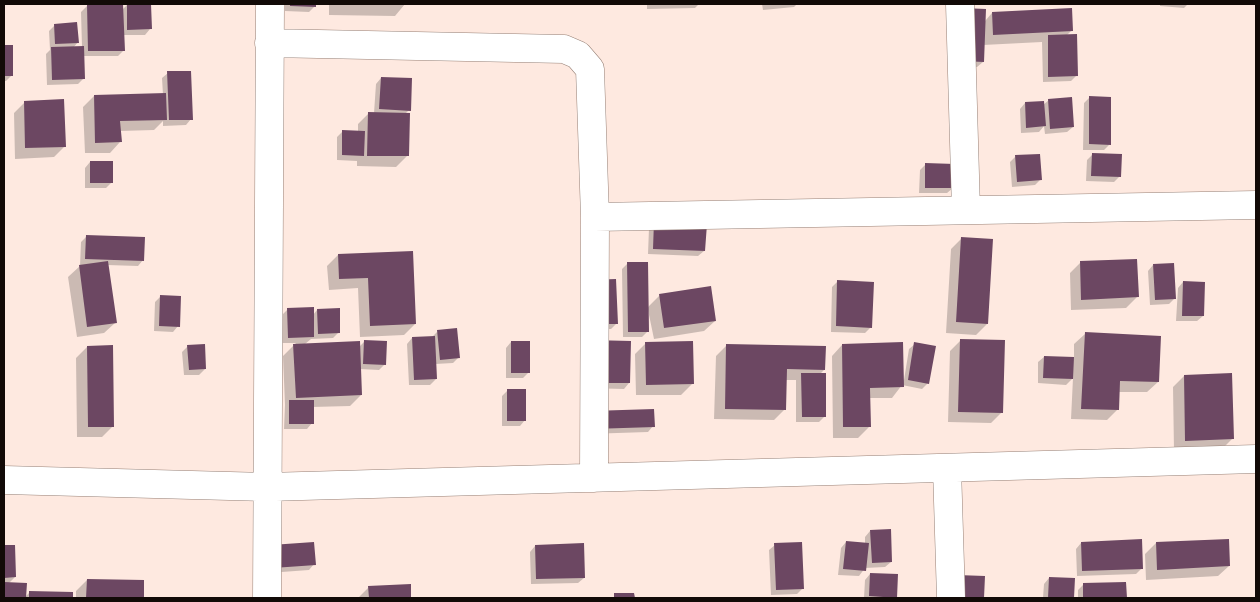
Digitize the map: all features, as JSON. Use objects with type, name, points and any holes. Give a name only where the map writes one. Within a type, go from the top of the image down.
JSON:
[{"type":"street","points":[[266,598],[270,4]]},
{"type":"street","points":[[960,4],[966,210]]},
{"type":"street","points":[[269,43],[564,49],[578,55],[590,69],[595,217],[594,478]]},
{"type":"street","points":[[595,217],[1256,205]]},
{"type":"street","points":[[4,480],[267,487],[1256,459]]},
{"type":"street","points":[[947,468],[951,598]]},
{"type":"building","points":[[123,4],[125,51],[88,51],[87,5]]},
{"type":"building","points":[[127,4],[151,4],[152,29],[127,30]]},
{"type":"building","points":[[290,4],[316,4],[316,7],[290,6]]},
{"type":"building","points":[[962,8],[986,9],[984,62],[960,61]]},
{"type":"building","points":[[1072,8],[1073,31],[993,35],[992,12]]},
{"type":"building","points":[[77,22],[79,43],[55,44],[54,24]]},
{"type":"building","points":[[1077,34],[1078,76],[1048,77],[1048,35]]},
{"type":"building","points":[[4,45],[13,45],[13,76],[4,76]]},
{"type":"building","points":[[84,46],[85,79],[52,80],[51,47]]},
{"type":"building","points":[[167,71],[191,71],[193,120],[169,120]]},
{"type":"building","points":[[381,77],[412,78],[411,111],[379,109]]},
{"type":"building","points":[[166,93],[167,120],[120,121],[122,142],[95,143],[94,95]]},
{"type":"building","points":[[1089,96],[1111,97],[1111,145],[1089,144]]},
{"type":"building","points":[[1072,97],[1074,127],[1050,129],[1048,99]]},
{"type":"building","points":[[64,99],[66,147],[25,148],[24,101]]},
{"type":"building","points":[[1044,101],[1046,126],[1026,128],[1025,102]]},
{"type":"building","points":[[368,112],[410,113],[409,156],[367,156]]},
{"type":"building","points":[[342,130],[365,131],[364,156],[342,155]]},
{"type":"building","points":[[1092,153],[1122,154],[1121,177],[1091,176]]},
{"type":"building","points":[[1040,154],[1042,180],[1017,182],[1015,155]]},
{"type":"building","points":[[90,161],[113,161],[113,183],[90,183]]},
{"type":"building","points":[[925,163],[955,164],[954,188],[925,188]]},
{"type":"building","points":[[654,221],[707,224],[705,251],[653,249]]},
{"type":"building","points":[[86,235],[145,237],[144,261],[85,259]]},
{"type":"building","points":[[961,237],[993,239],[988,324],[956,322]]},
{"type":"building","points":[[413,251],[416,324],[370,326],[368,278],[339,279],[338,254]]},
{"type":"building","points":[[1137,259],[1139,297],[1081,300],[1080,261]]},
{"type":"building","points":[[108,261],[117,323],[87,327],[79,265]]},
{"type":"building","points":[[627,262],[648,262],[649,332],[628,332]]},
{"type":"building","points":[[1174,263],[1176,299],[1155,300],[1153,264]]},
{"type":"building","points":[[616,279],[618,324],[590,324],[588,280]]},
{"type":"building","points":[[837,280],[874,282],[872,328],[836,326]]},
{"type":"building","points":[[1183,281],[1205,282],[1204,316],[1182,316]]},
{"type":"building","points":[[711,286],[716,321],[664,328],[659,294]]},
{"type":"building","points":[[160,295],[181,296],[180,327],[159,326]]},
{"type":"building","points":[[314,307],[314,337],[288,338],[287,308]]},
{"type":"building","points":[[340,308],[340,333],[318,334],[317,309]]},
{"type":"building","points":[[457,328],[460,358],[440,360],[437,330]]},
{"type":"building","points":[[1085,332],[1161,336],[1159,382],[1120,381],[1119,410],[1081,409]]},
{"type":"building","points":[[435,336],[437,379],[414,380],[412,337]]},
{"type":"building","points":[[960,339],[1005,340],[1003,413],[958,412]]},
{"type":"building","points":[[364,340],[387,341],[386,365],[363,364]]},
{"type":"building","points":[[591,340],[631,341],[630,383],[591,383]]},
{"type":"building","points":[[360,341],[362,395],[296,398],[293,344]]},
{"type":"building","points":[[511,341],[530,341],[530,373],[511,373]]},
{"type":"building","points":[[693,341],[694,384],[646,385],[645,342]]},
{"type":"building","points":[[903,342],[904,387],[870,388],[871,427],[843,427],[842,344]]},
{"type":"building","points":[[914,342],[936,346],[929,384],[908,380]]},
{"type":"building","points":[[205,344],[206,369],[189,370],[187,345]]},
{"type":"building","points":[[726,344],[826,346],[825,370],[787,369],[786,410],[725,409]]},
{"type":"building","points":[[113,345],[114,427],[88,427],[87,346]]},
{"type":"building","points":[[1044,356],[1074,357],[1073,379],[1043,378]]},
{"type":"building","points":[[801,373],[826,373],[826,417],[802,417]]},
{"type":"building","points":[[1232,373],[1234,439],[1185,441],[1184,375]]},
{"type":"building","points":[[507,389],[526,389],[526,421],[507,421]]},
{"type":"building","points":[[289,400],[314,400],[314,424],[289,424]]},
{"type":"building","points":[[654,409],[655,427],[592,429],[591,411]]},
{"type":"building","points":[[891,529],[892,562],[872,563],[870,530]]},
{"type":"building","points":[[1142,539],[1143,569],[1082,571],[1081,542]]},
{"type":"building","points":[[1229,539],[1230,566],[1157,570],[1156,542]]},
{"type":"building","points":[[846,541],[869,543],[866,571],[843,569]]},
{"type":"building","points":[[314,542],[316,565],[273,568],[271,545]]},
{"type":"building","points":[[802,542],[804,589],[776,590],[774,543]]},
{"type":"building","points":[[584,543],[585,578],[536,579],[535,545]]},
{"type":"building","points":[[4,545],[15,545],[16,577],[4,578]]},
{"type":"building","points":[[870,573],[898,574],[897,598],[869,596]]},
{"type":"building","points":[[957,575],[985,576],[984,598],[956,598]]},
{"type":"building","points":[[1049,577],[1075,578],[1074,598],[1048,598]]},
{"type":"building","points":[[87,579],[144,580],[144,598],[86,598]]},
{"type":"building","points":[[4,582],[27,583],[26,598],[4,598]]},
{"type":"building","points":[[1126,582],[1127,598],[1083,598],[1083,583]]},
{"type":"building","points":[[411,584],[411,598],[369,598],[368,586]]},
{"type":"building","points":[[29,591],[73,592],[73,598],[29,598]]},
{"type":"building","points":[[614,593],[634,593],[635,598],[614,598]]}]
